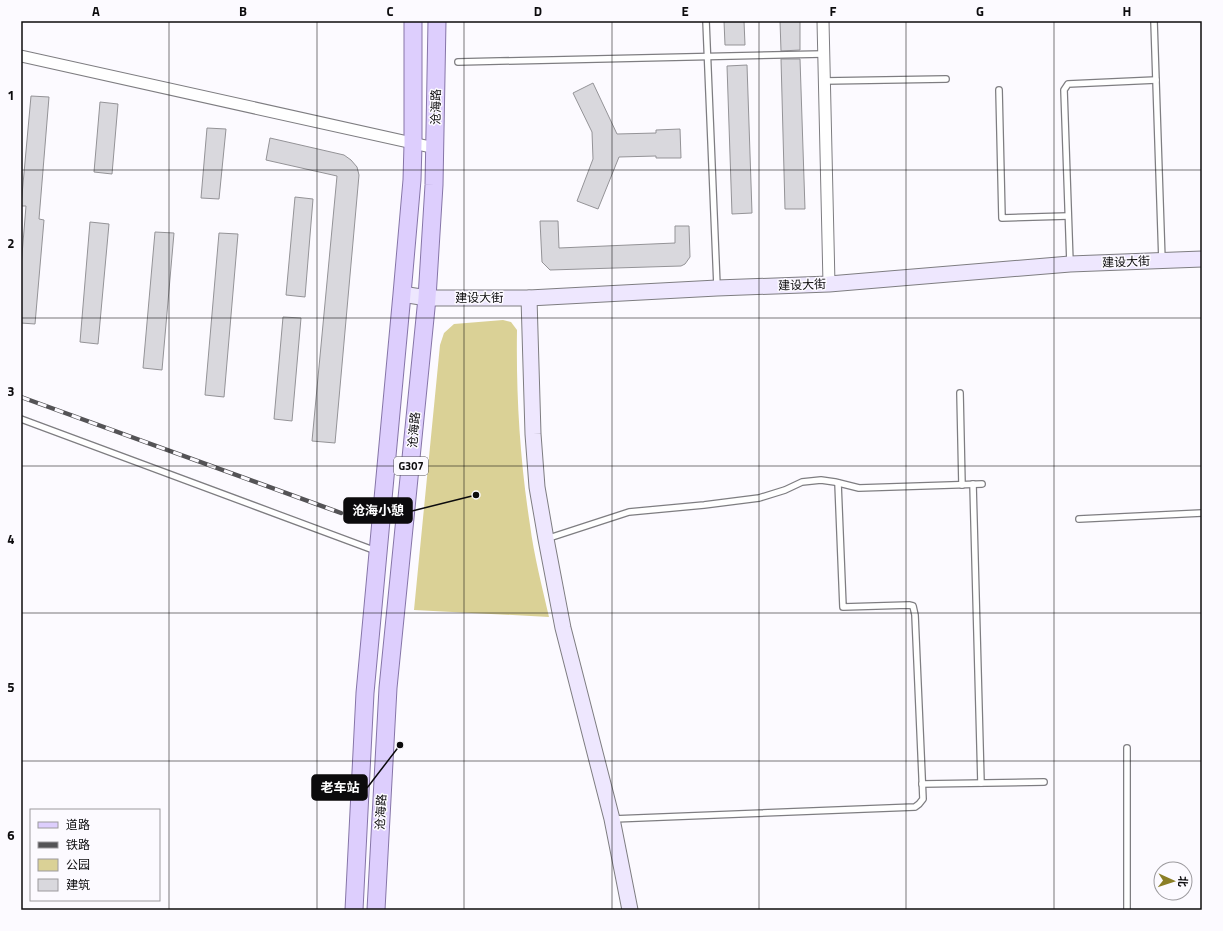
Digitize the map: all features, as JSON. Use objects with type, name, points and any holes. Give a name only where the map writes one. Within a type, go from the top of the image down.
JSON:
[{"type":"main road","name":"沧海路","points":[[354,910],[365,692],[402,294],[413,144],[413,21]]},
{"type":"main road","name":"沧海路","points":[[376,910],[388,688],[427,298],[434,185],[437,21]]},
{"type":"main road","points":[[350,910],[355,891]]},
{"type":"street","points":[[823,21],[829,284]]},
{"type":"street","points":[[21,56],[435,148]]},
{"type":"street","name":"建设大街","points":[[402,294],[427,298],[529,298],[717,288],[829,284],[1070,264],[1202,259]]},
{"type":"street","points":[[529,298],[537,486],[563,628],[612,819],[630,910]]},
{"type":"lane","points":[[706,21],[717,288]]},
{"type":"lane","points":[[1154,21],[1162,261]]},
{"type":"lane","points":[[458,62],[823,54]]},
{"type":"lane","points":[[824,81],[946,79]]},
{"type":"lane","points":[[1070,264],[1064,90],[1068,84],[1156,80]]},
{"type":"lane","points":[[999,90],[1002,218],[1068,216]]},
{"type":"lane","points":[[960,393],[962,485]]},
{"type":"lane","points":[[21,419],[378,552]]},
{"type":"lane","points":[[546,539],[629,512],[759,498],[785,490],[802,482],[821,480],[859,488],[982,484]]},
{"type":"lane","points":[[612,819],[915,807],[920,804],[923,798],[916,615],[913,606],[909,605],[843,607],[838,483]]},
{"type":"lane","points":[[973,484],[982,783]]},
{"type":"lane","points":[[1079,519],[1202,513]]},
{"type":"lane","points":[[1127,748],[1127,910]]},
{"type":"lane","points":[[922,784],[1044,782]]},
{"type":"green space","points":[[503,320],[511,322],[517,330],[517,379],[521,452],[534,548],[549,617],[414,610],[440,345],[444,333],[454,324]]},
{"type":"building","points":[[724,21],[744,21],[745,45],[725,45]]},
{"type":"building","points":[[780,21],[800,21],[800,50],[781,51]]},
{"type":"building","points":[[781,59],[800,59],[805,209],[785,209]]},
{"type":"building","points":[[747,65],[752,213],[732,214],[727,66]]},
{"type":"building","points":[[593,83],[617,134],[656,133],[656,130],[680,129],[681,158],[656,158],[656,156],[619,157],[598,209],[577,201],[593,159],[592,132],[573,93]]},
{"type":"building","points":[[31,96],[49,97],[39,219],[44,220],[35,324],[21,323],[21,267],[26,206],[21,206]]},
{"type":"building","points":[[100,102],[118,104],[112,174],[94,172]]},
{"type":"building","points":[[207,128],[226,129],[219,199],[201,198]]},
{"type":"building","points":[[270,138],[344,155],[357,167],[359,175],[335,443],[312,441],[337,176],[266,160]]},
{"type":"building","points":[[295,197],[313,199],[305,297],[286,295]]},
{"type":"building","points":[[540,221],[558,221],[559,248],[675,243],[675,226],[689,226],[690,257],[685,264],[681,266],[550,270],[542,262]]},
{"type":"building","points":[[90,222],[109,224],[98,344],[80,342]]},
{"type":"building","points":[[155,232],[174,233],[162,370],[143,368]]},
{"type":"building","points":[[219,233],[238,234],[224,397],[205,395]]},
{"type":"building","points":[[283,317],[301,318],[292,421],[274,419]]},
{"type":"railway","points":[[21,397],[341,513]]},
{"type":"place","name":"沧海小憩","points":[[476,495]]},
{"type":"place","name":"老车站","points":[[400,745]]}]
